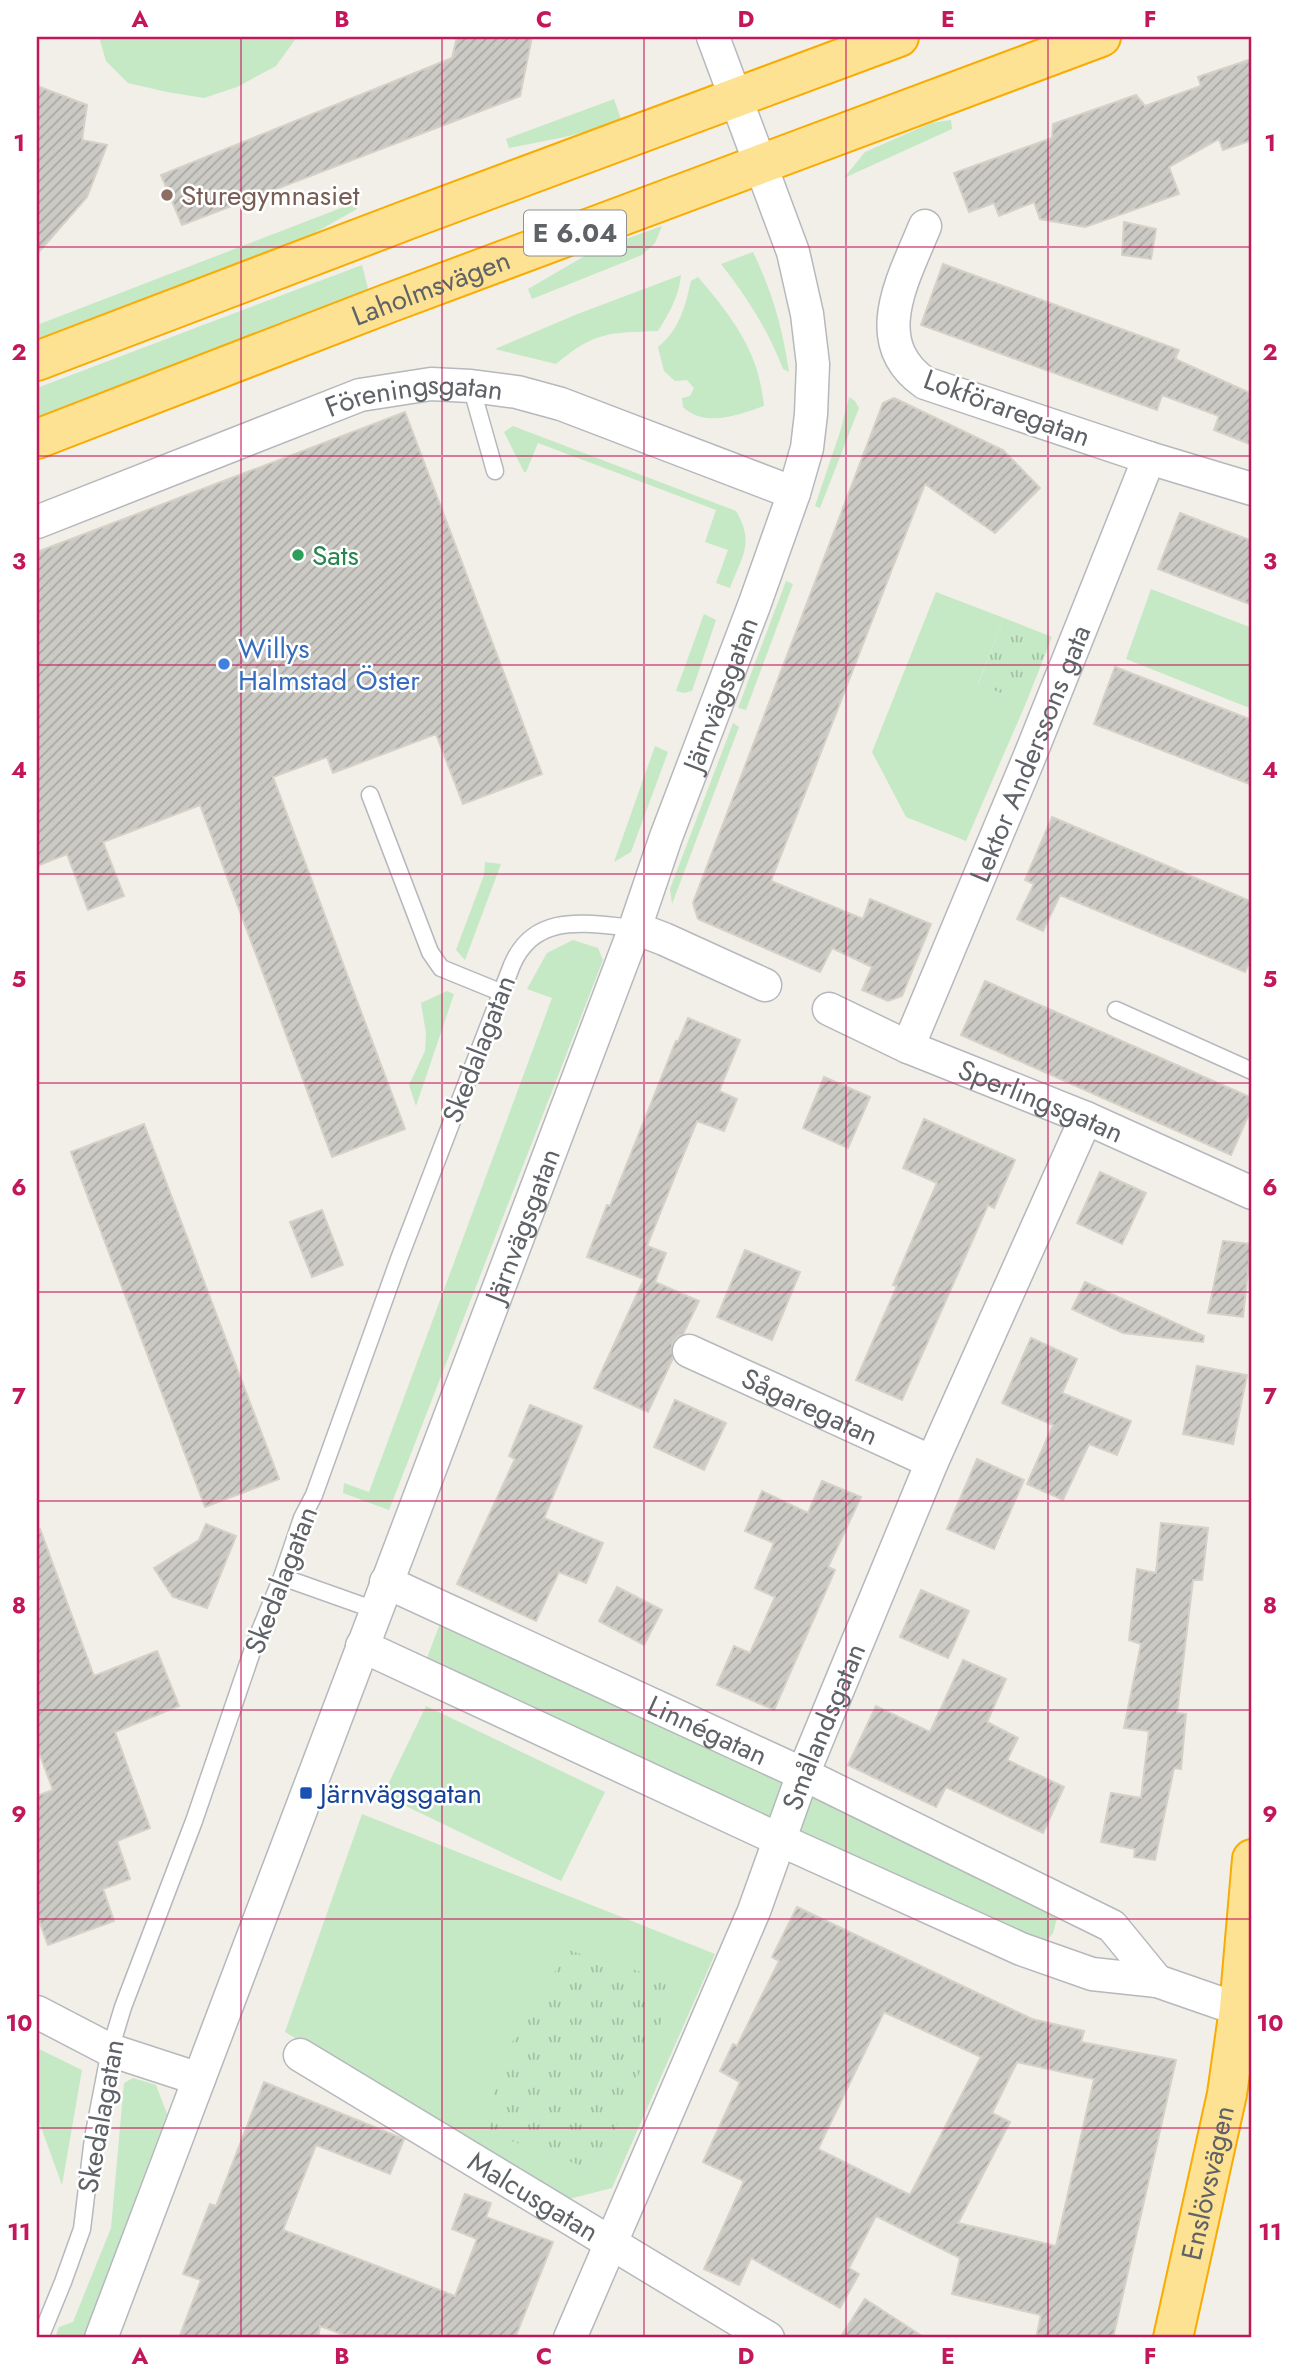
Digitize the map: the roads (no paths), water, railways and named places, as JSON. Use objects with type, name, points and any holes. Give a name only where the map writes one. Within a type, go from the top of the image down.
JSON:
[{"type":"highway","name":"E 6.04","points":[[37,361],[899,37]]},
{"type":"highway","name":"Laholmsvägen","points":[[37,439],[401,298],[1101,37]]},
{"type":"highway","name":"Enslövsvägen","points":[[1173,2338],[1245,2012],[1252,1859]]},
{"type":"street","name":"Järnvägsgatan","points":[[101,2338],[635,928],[666,837],[755,603],[794,493],[807,447],[814,388],[813,364],[807,314],[793,252],[713,37]]},
{"type":"street","name":"Lokföraregatan","points":[[925,226],[894,307],[892,328],[897,350],[904,365],[914,376],[925,383],[1149,458],[1252,489]]},
{"type":"street","name":"Föreningsgatan","points":[[37,522],[360,395],[431,384],[517,392],[561,404],[794,493]]},
{"type":"street","name":"Lektor Anderssons gata","points":[[908,1047],[1029,758],[1149,458]]},
{"type":"street","points":[[635,928],[765,985]]},
{"type":"street","name":"Sperlingsgatan","points":[[829,1009],[908,1047],[1086,1118],[1252,1193]]},
{"type":"street","name":"Smålandsgatan","points":[[570,2338],[754,1911],[803,1774],[932,1462],[1086,1118]]},
{"type":"street","name":"Sågaregatan","points":[[689,1351],[932,1462]]},
{"type":"street","name":"Linnégatan","points":[[381,1596],[803,1774],[1112,1926],[1157,1981]]},
{"type":"street","points":[[362,1646],[1021,1949],[1092,1974],[1157,1981],[1245,2012]]},
{"type":"street","points":[[37,2012],[110,2050],[199,2079]]},
{"type":"street","name":"Malcusgatan","points":[[300,2055],[768,2338]]},
{"type":"lane","points":[[471,386],[495,471]]},
{"type":"lane","points":[[370,795],[430,952],[441,968],[500,992]]},
{"type":"lane","name":"Skedalagatan","points":[[40,2338],[64,2282],[82,2229],[93,2138],[110,2050],[123,2007],[194,1821],[256,1640],[282,1577],[500,992],[518,951],[536,933],[561,924],[635,928]]},
{"type":"lane","points":[[1116,1010],[1252,1071]]},
{"type":"lane","points":[[282,1577],[381,1596]]},
{"type":"place","name":"Sturegymnasiet","points":[[167,195]]},
{"type":"place","name":"Sats","points":[[298,555]]},
{"type":"place","name":"Willys Halmstad Öster","points":[[224,664]]},
{"type":"place","name":"Järnvägsgatan","points":[[306,1793]]}]
